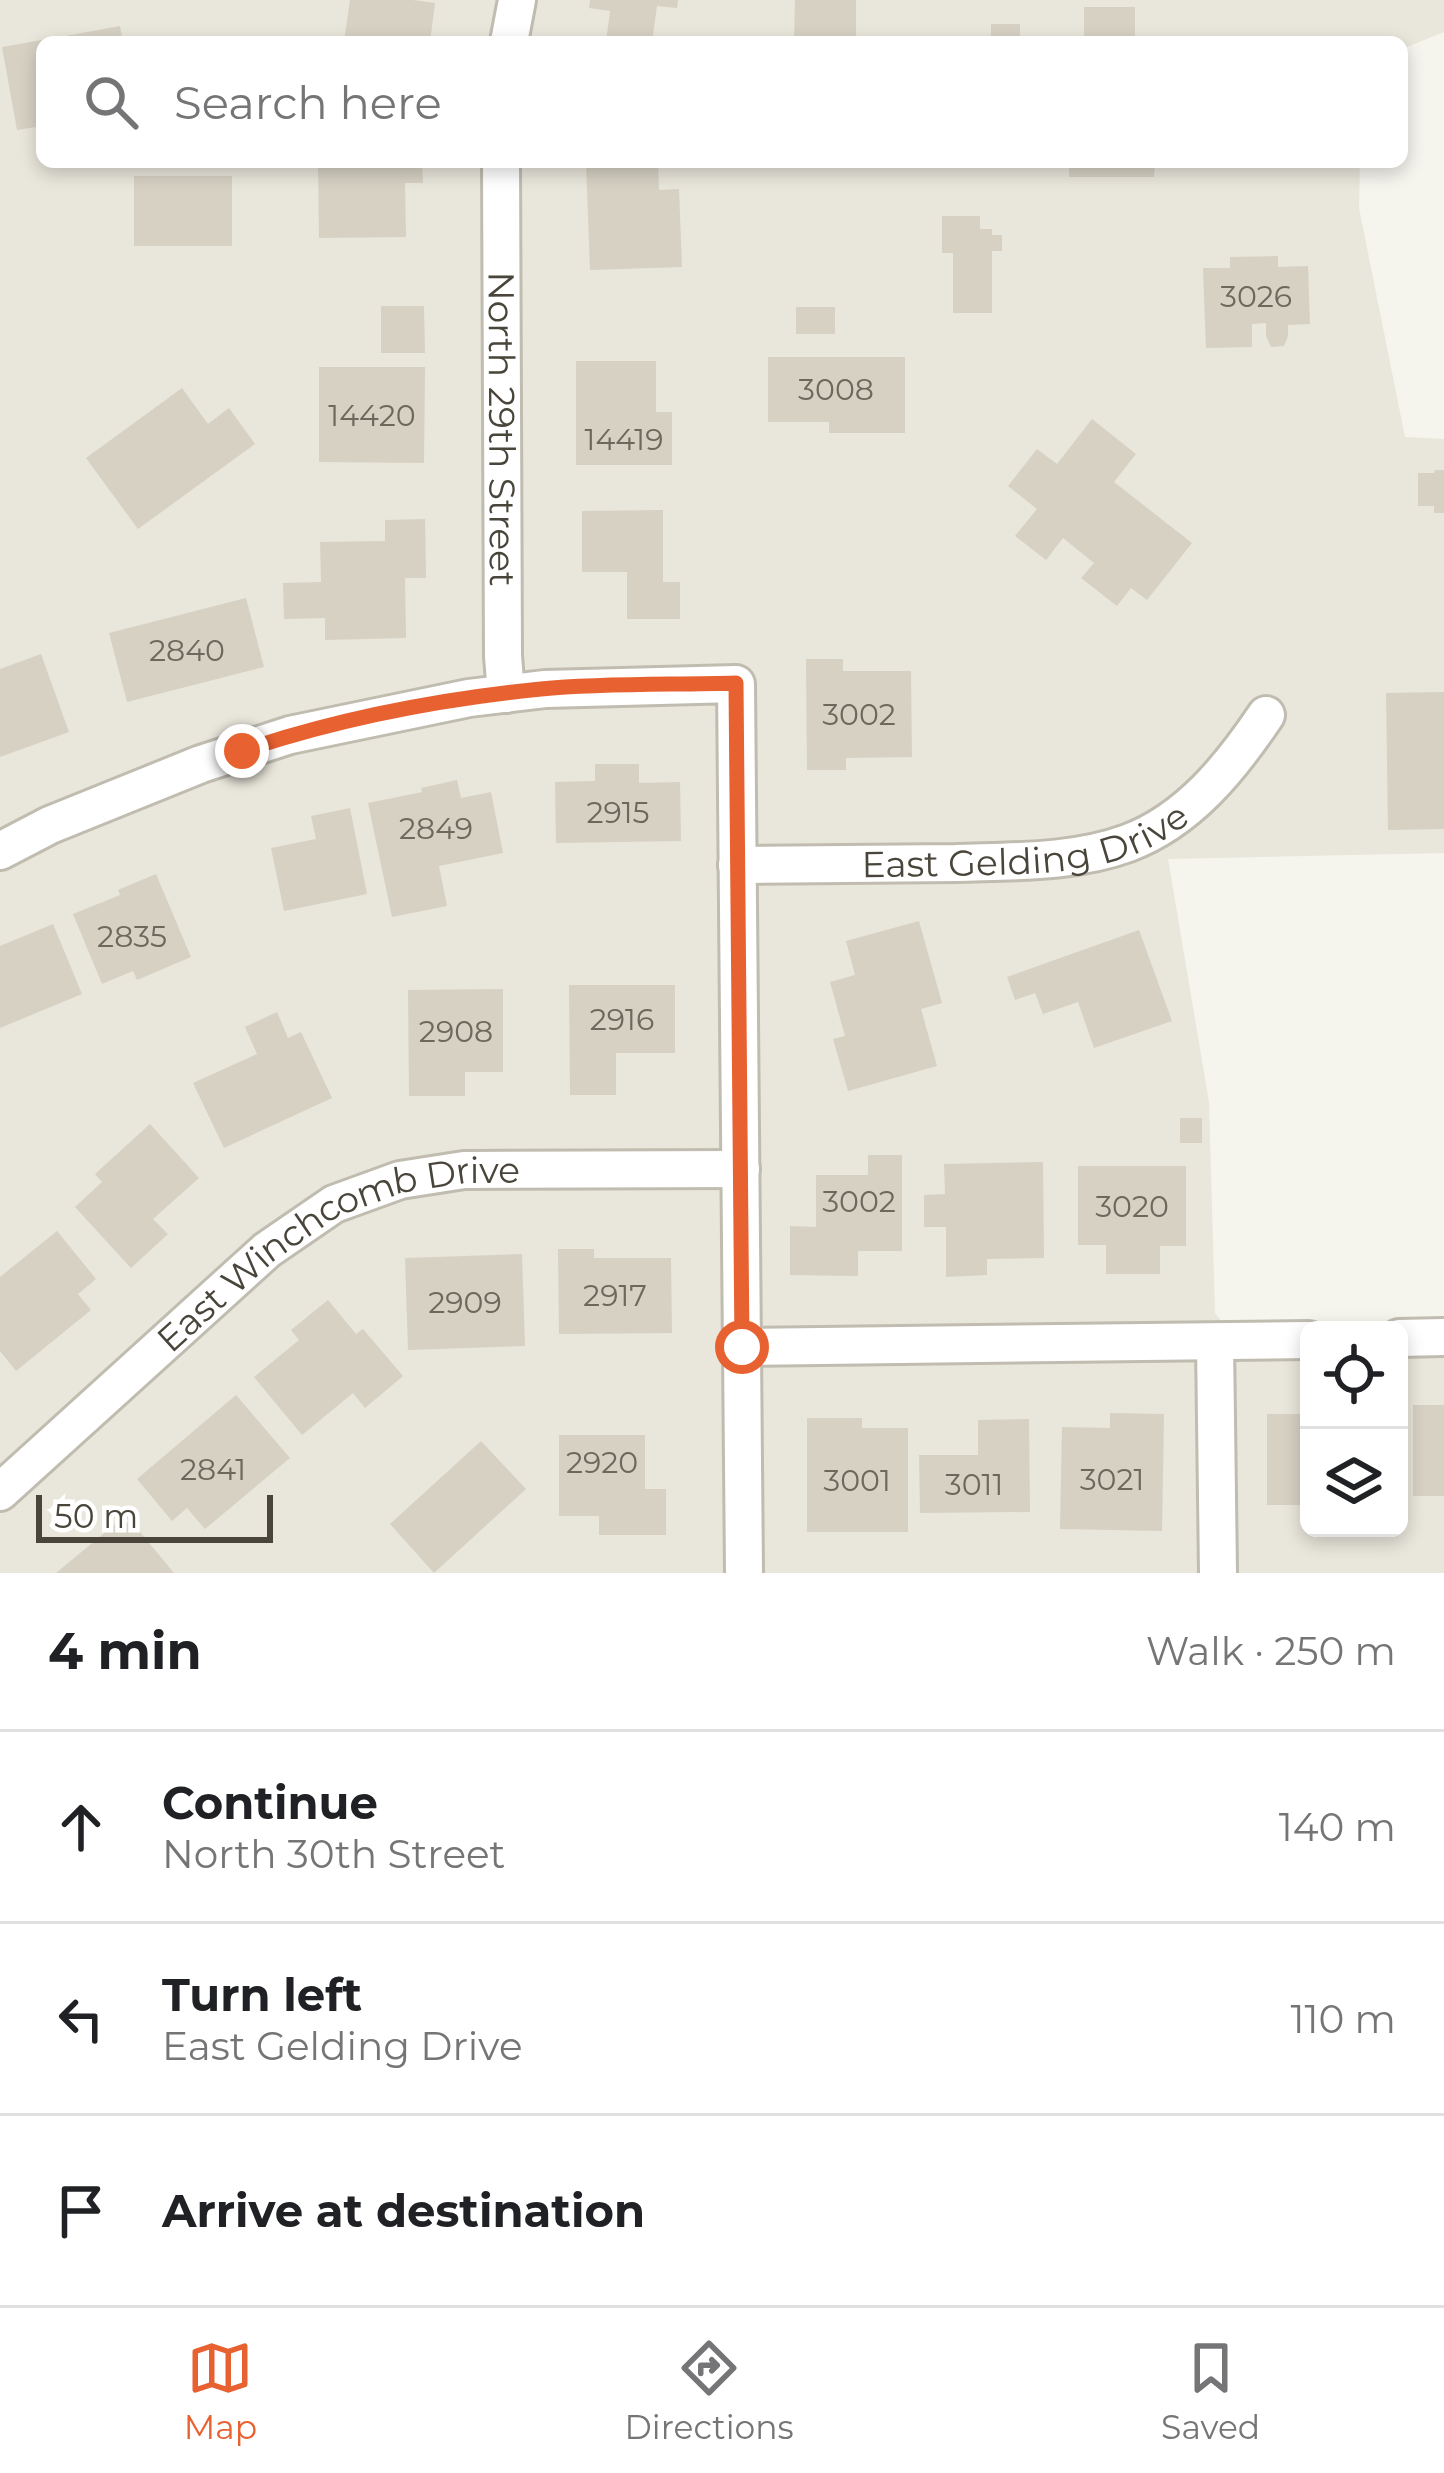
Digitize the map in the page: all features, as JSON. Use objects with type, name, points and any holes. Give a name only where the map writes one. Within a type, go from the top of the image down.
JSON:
[{"type":"street","points":[[510,36],[517,0]]},
{"type":"street","name":"North 29th Street","points":[[501,168],[506,694]]},
{"type":"street","points":[[0,851],[50,825],[201,764],[290,735],[469,698],[563,688],[736,683],[743,1573]]},
{"type":"street","name":"East Gelding Drive","points":[[736,865],[1003,862],[1076,856],[1130,842],[1187,808],[1234,762],[1266,715]]},
{"type":"street","name":"East Winchcomb Drive","points":[[0,1492],[267,1250],[334,1204],[400,1180],[464,1170],[741,1169]]},
{"type":"street","points":[[1408,1338],[1444,1337]]},
{"type":"street","points":[[742,1347],[1300,1340]]},
{"type":"street","points":[[1215,1342],[1218,1573]]},
{"type":"shaded area","points":[[0,0],[1444,0],[1444,32],[1408,47],[1408,36],[36,36],[36,168],[1360,168],[1359,208],[1405,437],[1444,439],[1444,853],[1168,859],[1209,1102],[1215,1313],[1253,1361],[1300,1360],[1300,1537],[1408,1537],[1408,1358],[1444,1357],[1444,1573],[0,1573]]},
{"type":"building","points":[[350,0],[435,3],[431,36],[345,36]]},
{"type":"building","points":[[590,0],[678,0],[677,8],[657,6],[653,36],[607,36],[610,11],[589,8]]},
{"type":"building","points":[[795,0],[856,0],[856,36],[794,36]]},
{"type":"building","points":[[1084,7],[1135,7],[1135,36],[1084,36]]},
{"type":"building","points":[[991,24],[1020,24],[1020,36],[991,36]]},
{"type":"building","points":[[120,26],[122,36],[66,36]]},
{"type":"building","points":[[36,41],[36,127],[17,130],[2,47]]},
{"type":"building","points":[[318,168],[422,168],[423,183],[405,183],[406,237],[319,238]]},
{"type":"building","points":[[586,168],[658,168],[659,190],[679,189],[682,267],[590,270]]},
{"type":"building","points":[[1069,168],[1155,168],[1154,177],[1069,177]]},
{"type":"building","points":[[134,176],[232,176],[232,246],[134,246]]},
{"type":"building","points":[[942,216],[980,216],[980,229],[1002,235],[1002,251],[992,251],[992,313],[953,313],[953,253],[942,253]]},
{"type":"building","points":[[1278,256],[1278,267],[1308,266],[1310,324],[1288,325],[1284,346],[1271,347],[1266,323],[1252,324],[1252,347],[1206,348],[1203,268],[1230,268],[1230,257]]},
{"type":"building","points":[[381,306],[424,306],[425,353],[381,353]]},
{"type":"building","points":[[796,307],[835,307],[835,334],[796,334]]},
{"type":"building","points":[[768,357],[905,357],[905,433],[829,433],[829,422],[768,422]]},
{"type":"building","points":[[576,361],[656,361],[656,412],[672,412],[672,465],[576,465]]},
{"type":"building","points":[[319,367],[425,367],[424,463],[319,462]]},
{"type":"building","points":[[182,388],[208,424],[229,408],[255,444],[138,529],[86,458]]},
{"type":"building","points":[[1092,419],[1136,454],[1114,482],[1192,543],[1147,600],[1131,588],[1117,606],[1081,578],[1094,563],[1063,538],[1046,560],[1015,536],[1037,509],[1008,486],[1037,449],[1057,464]]},
{"type":"building","points":[[1444,470],[1444,513],[1434,513],[1434,506],[1418,506],[1418,473]]},
{"type":"building","points":[[663,510],[663,582],[680,582],[680,619],[627,619],[627,572],[582,572],[582,511]]},
{"type":"building","points":[[425,519],[426,578],[405,578],[406,638],[325,640],[325,618],[284,619],[283,583],[321,582],[320,542],[385,541],[385,520]]},
{"type":"building","points":[[246,598],[264,667],[127,702],[109,633]]},
{"type":"building","points":[[41,654],[69,732],[0,757],[0,669]]},
{"type":"building","points":[[806,659],[843,659],[843,671],[911,671],[912,757],[846,758],[846,770],[807,770]]},
{"type":"building","points":[[1444,692],[1444,829],[1388,830],[1386,693]]},
{"type":"building","points":[[595,764],[639,764],[639,783],[680,782],[681,841],[556,843],[555,782],[595,781]]},
{"type":"building","points":[[457,780],[461,798],[491,792],[503,853],[439,866],[447,906],[392,917],[368,803]]},
{"type":"building","points":[[350,808],[367,894],[284,911],[271,848],[316,839],[311,816]]},
{"type":"building","points":[[156,874],[191,957],[137,980],[133,971],[102,984],[73,914]]},
{"type":"building","points":[[919,921],[942,1003],[921,1009],[937,1066],[848,1091],[833,1039],[845,1036],[830,982],[855,975],[846,941]]},
{"type":"building","points":[[53,924],[82,994],[0,1028],[0,946]]},
{"type":"building","points":[[1139,930],[1172,1021],[1094,1048],[1078,1002],[1043,1014],[1035,993],[1015,1000],[1007,977]]},
{"type":"building","points":[[569,985],[675,985],[675,1053],[616,1053],[616,1095],[570,1095]]},
{"type":"building","points":[[503,989],[503,1072],[465,1072],[465,1096],[409,1096],[408,990]]},
{"type":"building","points":[[277,1012],[288,1038],[301,1032],[332,1098],[224,1148],[193,1083],[257,1054],[245,1027]]},
{"type":"building","points":[[1180,1118],[1202,1118],[1202,1143],[1180,1143]]},
{"type":"building","points":[[150,1124],[199,1178],[153,1219],[168,1234],[131,1268],[75,1207],[102,1182],[95,1174]]},
{"type":"building","points":[[868,1155],[902,1155],[902,1251],[858,1251],[858,1276],[790,1275],[790,1226],[816,1227],[816,1175],[868,1175]]},
{"type":"building","points":[[1043,1162],[1044,1258],[987,1259],[987,1275],[946,1277],[946,1227],[924,1227],[924,1195],[945,1194],[944,1164]]},
{"type":"building","points":[[1078,1166],[1186,1166],[1186,1246],[1160,1246],[1160,1274],[1106,1274],[1106,1245],[1078,1245]]},
{"type":"building","points":[[57,1231],[96,1279],[78,1294],[91,1310],[16,1371],[0,1351],[0,1277]]},
{"type":"building","points":[[558,1249],[594,1249],[594,1258],[671,1258],[672,1333],[559,1334]]},
{"type":"building","points":[[522,1254],[525,1346],[408,1350],[405,1258]]},
{"type":"building","points":[[328,1300],[356,1334],[363,1329],[403,1376],[365,1408],[353,1393],[302,1435],[254,1377],[299,1340],[291,1330]]},
{"type":"building","points":[[236,1395],[290,1458],[205,1529],[187,1508],[172,1521],[137,1479]]},
{"type":"building","points":[[1413,1405],[1444,1405],[1444,1496],[1413,1496]]},
{"type":"building","points":[[1110,1413],[1164,1414],[1162,1531],[1060,1529],[1062,1427],[1110,1428]]},
{"type":"building","points":[[1267,1414],[1300,1414],[1300,1505],[1267,1505]]},
{"type":"building","points":[[807,1418],[862,1418],[862,1428],[908,1428],[908,1532],[807,1532]]},
{"type":"building","points":[[1029,1419],[1030,1512],[920,1513],[919,1455],[978,1455],[978,1420]]},
{"type":"building","points":[[559,1435],[645,1435],[645,1489],[666,1489],[666,1535],[599,1535],[599,1516],[559,1516]]},
{"type":"building","points":[[481,1441],[526,1489],[434,1573],[390,1524]]},
{"type":"building","points":[[126,1515],[174,1573],[56,1573]]},
{"type":"route","points":[[242,751],[290,735],[469,698],[545,689],[736,683],[742,1347]]}]
